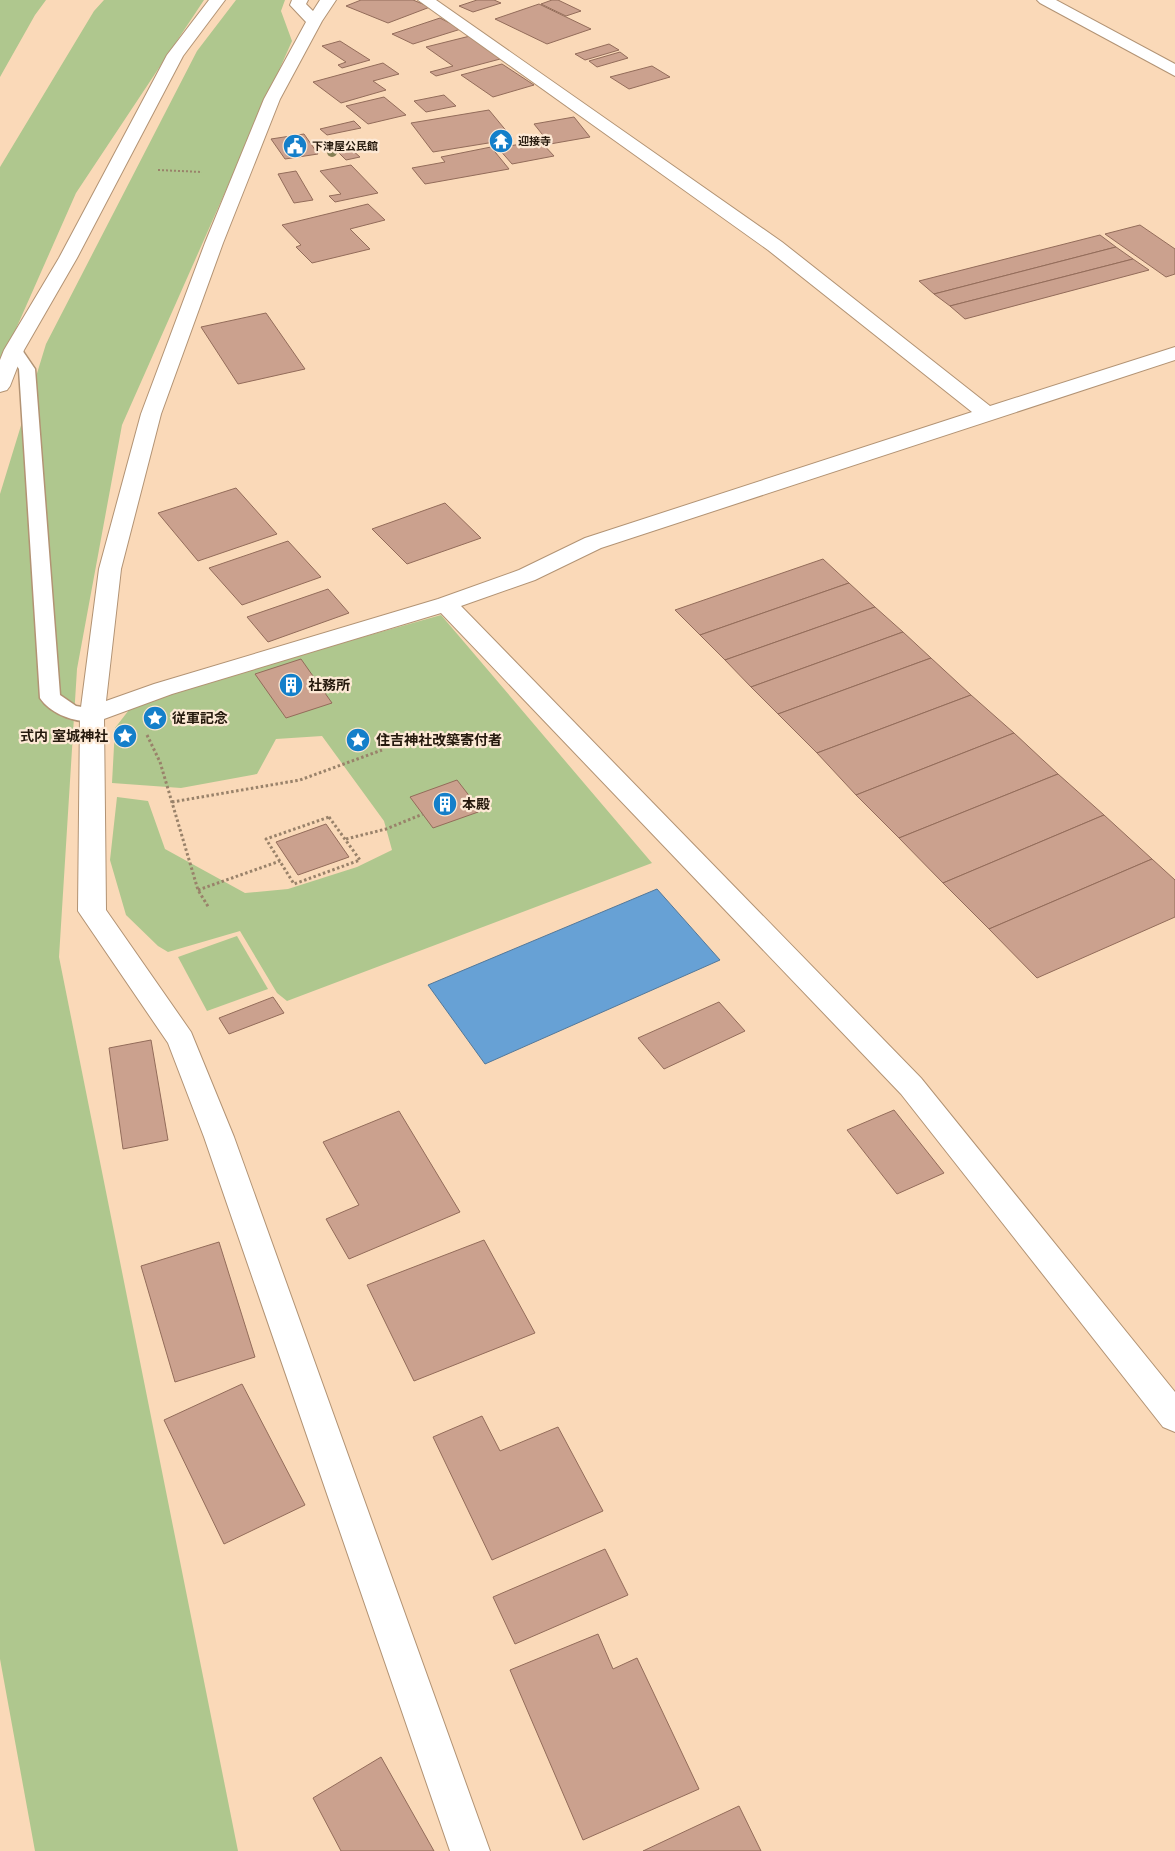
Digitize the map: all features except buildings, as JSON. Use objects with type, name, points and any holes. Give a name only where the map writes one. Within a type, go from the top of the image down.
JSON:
[{"type":"street","points":[[0,386],[14,350],[68,258],[175,55],[217,0]]},
{"type":"street","points":[[346,0],[315,8],[272,99],[214,243],[151,414],[110,569],[101,711],[92,911],[181,1040],[222,1146],[470,1851]]},
{"type":"street","points":[[426,0],[775,246],[987,414]]},
{"type":"street","points":[[1045,0],[1175,72]]},
{"type":"street","points":[[101,711],[164,689],[446,604],[527,575],[593,543],[1175,354]]},
{"type":"street","points":[[446,604],[911,1086],[1175,1417]]},
{"type":"lane","points":[[14,350],[27,368],[50,698],[71,712],[101,711]]},
{"type":"path","points":[[115,168],[241,174]]},
{"type":"path","points":[[101,711],[148,736],[160,762],[198,890],[209,908]]},
{"type":"path","points":[[172,802],[300,780],[382,750]]},
{"type":"path","points":[[346,839],[386,829],[423,814]]},
{"type":"path","points":[[328,817],[360,860],[294,884],[280,861],[266,839],[328,817]]},
{"type":"path","points":[[198,890],[280,861]]},
{"type":"green space","points":[[0,0],[46,0],[35,15],[0,77]]},
{"type":"green space","points":[[104,0],[204,0],[76,193],[0,365],[0,167],[94,11]]},
{"type":"green space","points":[[236,0],[285,0],[281,11],[292,41],[122,425],[77,669],[59,957],[238,1851],[35,1851],[0,1659],[0,494],[46,344],[197,51]]},
{"type":"green space","points":[[441,615],[652,863],[287,1001],[277,993],[240,931],[168,952],[158,946],[126,915],[110,860],[117,797],[148,801],[165,849],[245,893],[288,889],[357,867],[392,850],[384,821],[322,736],[276,739],[257,774],[181,788],[112,783],[115,728],[132,706],[172,691]]},
{"type":"green space","points":[[237,936],[268,989],[207,1011],[178,957]]},
{"type":"water","points":[[657,889],[720,960],[485,1064],[428,985]]},
{"type":"place","name":"迎接寺","points":[[501,141]]},
{"type":"place","name":"下津屋公民館","points":[[295,146]]},
{"type":"place","name":"社務所","points":[[291,685]]},
{"type":"place","name":"従軍記念","points":[[155,718]]},
{"type":"place","name":"式内 室城神社","points":[[125,736]]},
{"type":"place","name":"住吉神社改築寄付者","points":[[358,740]]},
{"type":"place","name":"本殿","points":[[445,804]]}]
